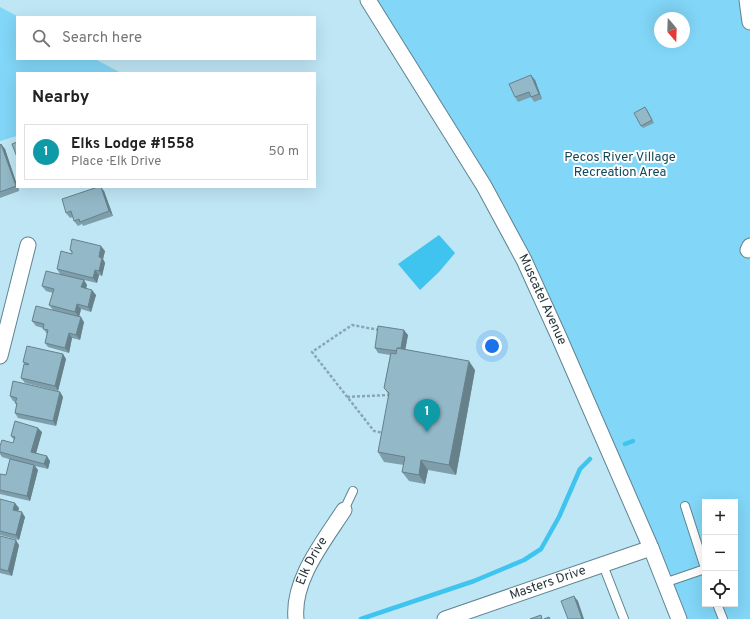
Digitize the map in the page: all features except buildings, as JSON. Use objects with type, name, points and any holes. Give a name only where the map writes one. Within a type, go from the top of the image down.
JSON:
[{"type":"street","name":"Muscatel Avenue","points":[[368,0],[484,186],[510,234],[559,337],[651,548],[679,619]]},
{"type":"street","points":[[747,0],[750,22]]},
{"type":"street","points":[[0,356],[28,245]]},
{"type":"street","name":"Elk Drive","points":[[296,619],[295,606],[302,580],[308,566],[344,510]]},
{"type":"street","name":"Masters Drive","points":[[445,619],[466,616],[651,548]]},
{"type":"lane","points":[[344,510],[353,491]]},
{"type":"lane","points":[[685,506],[702,560]]},
{"type":"lane","points":[[604,564],[624,619]]},
{"type":"lane","points":[[664,583],[702,570]]},
{"type":"lane","points":[[718,607],[723,619]]},
{"type":"path","points":[[378,330],[352,325],[312,352],[374,431],[386,433]]},
{"type":"path","points":[[347,397],[388,395]]},
{"type":"green space","name":"Pecos River Village Recreation Area","points":[[368,0],[750,0],[750,619],[679,619],[524,260]]},
{"type":"green space","points":[[0,7],[17,16],[16,60],[97,60],[119,72],[16,72],[16,136],[0,141]]},
{"type":"shaded area","points":[[439,235],[455,253],[439,272],[420,290],[398,264]]},
{"type":"waterway","points":[[625,444],[633,441]]},
{"type":"waterway","points":[[361,619],[474,581],[524,560],[541,549],[559,517],[580,469],[590,459]]},
{"type":"place","name":"Elks Lodge #1558","points":[[427,432]]}]
